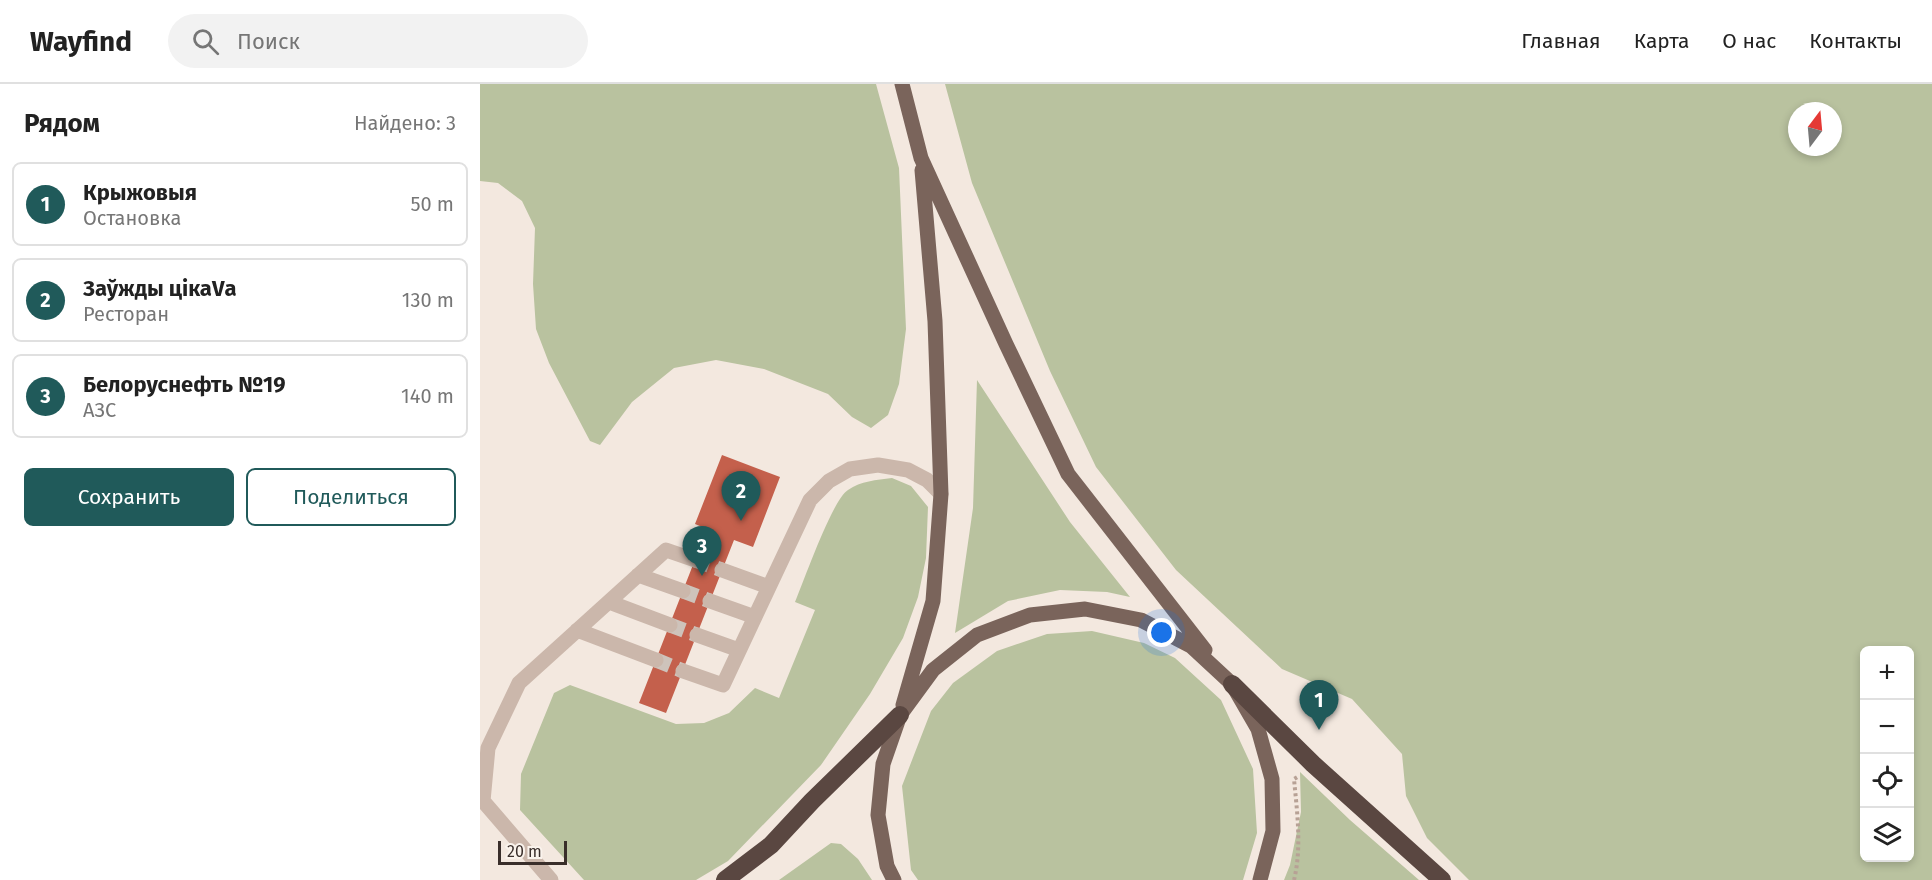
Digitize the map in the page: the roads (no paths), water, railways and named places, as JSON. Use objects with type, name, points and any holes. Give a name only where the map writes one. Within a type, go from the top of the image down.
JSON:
[{"type":"highway","points":[[1232,684],[1321,772],[1442,880]]},
{"type":"highway","points":[[725,880],[771,845],[812,801],[900,715]]},
{"type":"main road","points":[[894,880],[887,866],[878,815],[883,764],[900,715],[933,601],[941,494],[935,321],[921,158],[902,84]]},
{"type":"main road","points":[[921,158],[1068,474],[1232,684],[1258,729],[1272,779],[1273,831],[1260,880]]},
{"type":"main road","points":[[900,715],[933,670],[977,635],[1030,615],[1086,609],[1141,620],[1151,625],[1191,646],[1232,684]]},
{"type":"lane","points":[[683,670],[723,685],[810,500],[829,481],[850,469],[878,465],[908,470],[927,480],[941,494]]},
{"type":"lane","points":[[551,880],[483,801],[488,747],[519,683],[577,630],[666,550],[695,560]]},
{"type":"lane","points":[[722,570],[769,587]]},
{"type":"lane","points":[[638,576],[683,591]]},
{"type":"lane","points":[[710,601],[754,617]]},
{"type":"lane","points":[[609,602],[670,625]]},
{"type":"lane","points":[[577,630],[656,660]]},
{"type":"lane","points":[[697,635],[739,650]]},
{"type":"tunnel","points":[[695,560],[722,570]]},
{"type":"tunnel","points":[[683,591],[710,601]]},
{"type":"tunnel","points":[[670,625],[697,635]]},
{"type":"tunnel","points":[[656,660],[683,671]]},
{"type":"place","name":"Заўжды цікаVа","points":[[741,521]]},
{"type":"place","name":"Белоруснефть №19","points":[[702,576]]},
{"type":"place","name":"Крыжовыя","points":[[1319,730]]}]
